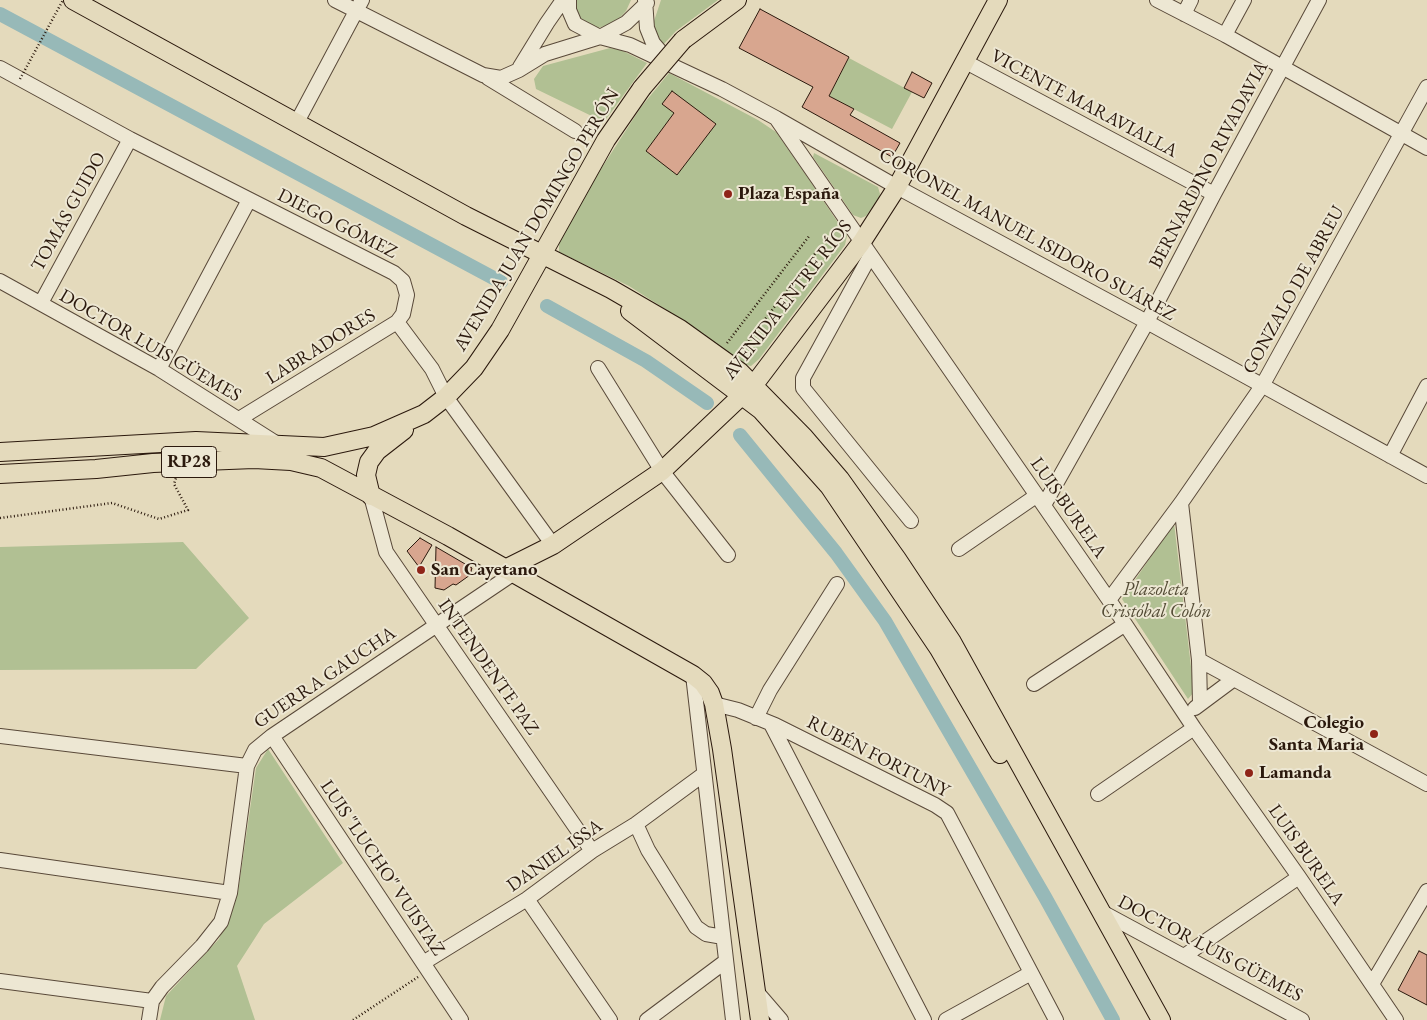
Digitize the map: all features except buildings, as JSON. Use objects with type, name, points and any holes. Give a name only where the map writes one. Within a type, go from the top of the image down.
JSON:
[{"type":"main road","points":[[59,0],[467,223],[538,259],[611,289],[680,329],[740,372],[747,390],[761,410],[830,486],[939,649],[1037,816],[1151,1020]]},
{"type":"main road","points":[[73,0],[466,216],[538,259]]},
{"type":"main road","name":"AVENIDA JUAN DOMINGO PERÓN","points":[[0,452],[196,441],[324,447],[374,436],[424,414],[446,397],[474,368],[500,330],[606,140],[642,88],[684,40],[737,0]]},
{"type":"main road","name":"AVENIDA ENTRE RÍOS","points":[[509,571],[662,471],[747,390],[866,249],[897,187],[998,0]]},
{"type":"main road","points":[[747,390],[804,437],[840,479],[897,559],[952,642],[1161,1020]]},
{"type":"main road","points":[[424,414],[372,456],[366,475],[371,496],[448,536],[693,675],[710,693],[714,704],[722,749],[760,1020]]},
{"type":"main road","name":"RP28","points":[[0,474],[181,462],[254,459],[291,461],[321,468],[371,496]]},
{"type":"street","points":[[335,0],[359,6],[483,75],[575,131]]},
{"type":"street","points":[[519,70],[546,23],[563,0]]},
{"type":"street","points":[[569,0],[569,10],[575,24],[600,37],[630,45],[673,66]]},
{"type":"street","points":[[1157,0],[1225,35],[1427,148]]},
{"type":"street","points":[[1184,14],[1191,0]]},
{"type":"street","points":[[1225,35],[1244,0]]},
{"type":"street","name":"BERNARDINO RIVADAVIA","points":[[959,549],[1040,501],[1147,322],[1319,0]]},
{"type":"street","points":[[483,75],[501,78],[519,70],[545,54],[600,37],[626,23],[646,2]]},
{"type":"street","name":"CORONEL MANUEL ISIDORO SUÁREZ","points":[[646,2],[647,28],[653,43],[673,66],[722,89],[776,118],[897,187],[1427,476]]},
{"type":"street","points":[[297,122],[359,6]]},
{"type":"street","name":"VICENTE MARAVIALLA","points":[[964,61],[1214,194]]},
{"type":"street","name":"DIEGO GÓMEZ","points":[[1,73],[20,79],[130,139],[394,273],[403,281],[407,295],[403,314],[397,322]]},
{"type":"street","name":"GONZALO DE ABREU","points":[[1109,600],[1181,503],[1262,386],[1427,87]]},
{"type":"street","name":"LUIS BURELA","points":[[776,118],[1109,600],[1194,728],[1299,876],[1396,1020]]},
{"type":"street","name":"TOMÁS GUIDO","points":[[41,303],[130,139]]},
{"type":"street","points":[[159,369],[249,200]]},
{"type":"street","points":[[866,249],[803,378],[803,388],[911,521]]},
{"type":"street","name":"DOCTOR LUIS GÜEMES","points":[[0,281],[159,369],[279,446]]},
{"type":"street","points":[[397,322],[432,369],[446,397],[553,544]]},
{"type":"street","name":"LABRADORES","points":[[239,420],[397,322]]},
{"type":"street","points":[[598,368],[662,471],[728,555]]},
{"type":"street","points":[[1390,456],[1427,386]]},
{"type":"street","name":"INTENDENTE PAZ","points":[[371,496],[386,552],[592,851]]},
{"type":"street","points":[[1181,503],[1199,660],[1200,703]]},
{"type":"street","name":"GUERRA GAUCHA","points":[[247,766],[255,750],[272,736],[436,625],[509,571]]},
{"type":"street","points":[[756,718],[770,690],[837,584]]},
{"type":"street","points":[[1034,684],[1124,625]]},
{"type":"street","points":[[1199,660],[1427,784]]},
{"type":"street","points":[[693,675],[733,1020]]},
{"type":"street","points":[[1186,716],[1200,703],[1234,679]]},
{"type":"street","name":"RUBÉN FORTUNY","points":[[714,704],[771,724],[935,805],[947,814],[1056,1020]]},
{"type":"street","points":[[771,724],[924,1020]]},
{"type":"street","points":[[1098,794],[1194,728]]},
{"type":"street","points":[[0,736],[247,766],[230,893],[221,922],[202,946],[162,987],[152,1001],[149,1020]]},
{"type":"street","name":"LUIS \"LUCHO\" VUISTAZ","points":[[272,736],[461,1020]]},
{"type":"street","name":"DANIEL ISSA","points":[[426,967],[527,899],[592,851],[636,824],[704,774]]},
{"type":"street","points":[[636,824],[648,850],[696,927],[706,934],[723,937]]},
{"type":"street","points":[[0,860],[230,893]]},
{"type":"street","points":[[1184,956],[1299,876]]},
{"type":"street","points":[[1372,984],[1427,891]]},
{"type":"street","points":[[527,899],[610,1020]]},
{"type":"street","name":"DOCTOR LUIS GÜEMES","points":[[1100,911],[1302,1020]]},
{"type":"street","points":[[647,1020],[726,961]]},
{"type":"street","points":[[946,1020],[1031,973]]},
{"type":"street","points":[[0,981],[152,1001]]},
{"type":"street","points":[[756,991],[781,1020]]},
{"type":"path","points":[[20,79],[63,0]]},
{"type":"path","points":[[727,343],[810,235]]},
{"type":"path","points":[[740,352],[821,246]]},
{"type":"path","points":[[0,518],[112,503],[159,519],[188,510],[174,484],[181,462]]},
{"type":"path","points":[[352,1020],[426,967]]},
{"type":"green space","points":[[574,0],[631,0],[626,11],[615,23],[598,28],[578,17],[574,10]]},
{"type":"green space","points":[[661,0],[718,0],[676,31],[662,46],[655,36],[654,21]]},
{"type":"green space","points":[[610,48],[621,50],[647,63],[604,122],[536,89],[534,79],[543,66]]},
{"type":"green space","points":[[849,58],[912,92],[892,129],[829,96]]},
{"type":"green space","points":[[669,73],[758,120],[776,132],[847,236],[845,245],[759,359],[751,366],[742,364],[687,323],[629,286],[559,252],[559,242],[599,172],[641,107]]},
{"type":"green space","points":[[814,153],[878,187],[879,198],[866,216],[861,218],[853,215],[813,157]]},
{"type":"green space","name":"Plazoleta Cristóbal Colón","points":[[1174,523],[1194,692],[1188,699],[1122,599]]},
{"type":"green space","points":[[183,542],[249,618],[196,669],[0,670],[0,547]]},
{"type":"green space","points":[[268,749],[343,863],[264,924],[237,966],[255,1020],[160,1020],[166,996],[219,939],[238,892],[256,768]]},
{"type":"waterway","points":[[0,14],[501,282]]},
{"type":"waterway","points":[[547,306],[646,361],[707,403]]},
{"type":"waterway","points":[[740,435],[836,553],[885,621],[1045,897],[1113,1020]]},
{"type":"place","name":"Plaza España","points":[[728,194]]},
{"type":"place","name":"San Cayetano","points":[[421,570]]},
{"type":"place","name":"Colegio Santa Maria","points":[[1374,734]]},
{"type":"place","name":"Lamanda","points":[[1249,773]]}]
